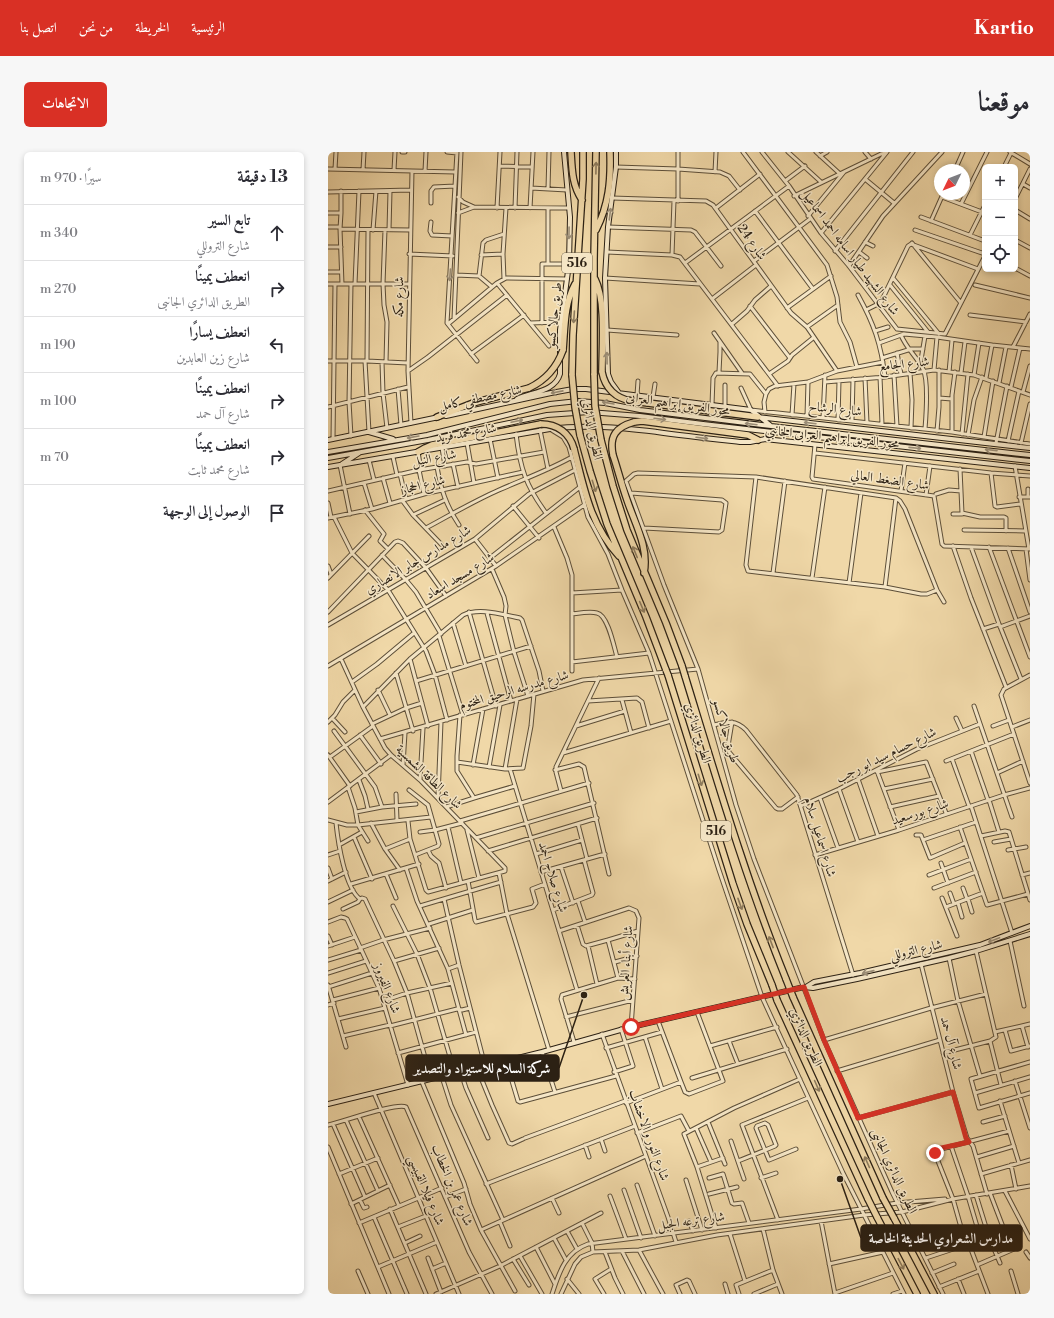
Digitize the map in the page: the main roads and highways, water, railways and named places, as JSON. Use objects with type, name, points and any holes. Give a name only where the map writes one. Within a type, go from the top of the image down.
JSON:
[{"type":"highway","points":[[571,152],[574,183],[582,200]]},
{"type":"highway","name":"الطريق الدائري","points":[[583,152],[582,200],[576,282],[572,375],[575,407],[580,435],[595,489],[621,559],[646,617],[667,673],[735,891],[772,985],[868,1199],[917,1294]]},
{"type":"highway","name":"الطريق الدائري","points":[[596,152],[594,277],[594,375],[596,406],[601,440],[619,508],[644,573],[666,622],[682,666],[758,908],[793,997],[883,1198],[934,1294]]},
{"type":"highway","points":[[595,232],[602,218],[608,195],[611,179],[610,152]]},
{"type":"highway","points":[[594,277],[600,288],[602,303],[602,372],[606,383],[613,393],[622,399],[632,401],[758,417]]},
{"type":"highway","points":[[437,417],[473,403],[530,388],[543,380],[559,360],[563,350],[568,304],[571,290],[576,282]]},
{"type":"highway","points":[[644,573],[646,563],[643,545],[627,500],[614,455],[612,441],[616,432],[623,426],[642,421],[748,435],[758,440]]},
{"type":"highway","points":[[418,452],[432,445],[541,427],[553,426],[561,429],[569,438],[574,449],[592,514],[598,528],[621,559]]},
{"type":"place","name":"شركة السلام للاستيراد والتصدير","points":[[584,995]]},
{"type":"place","name":"مدارس الشعراوي الحديثة الخاصة","points":[[840,1179]]}]
